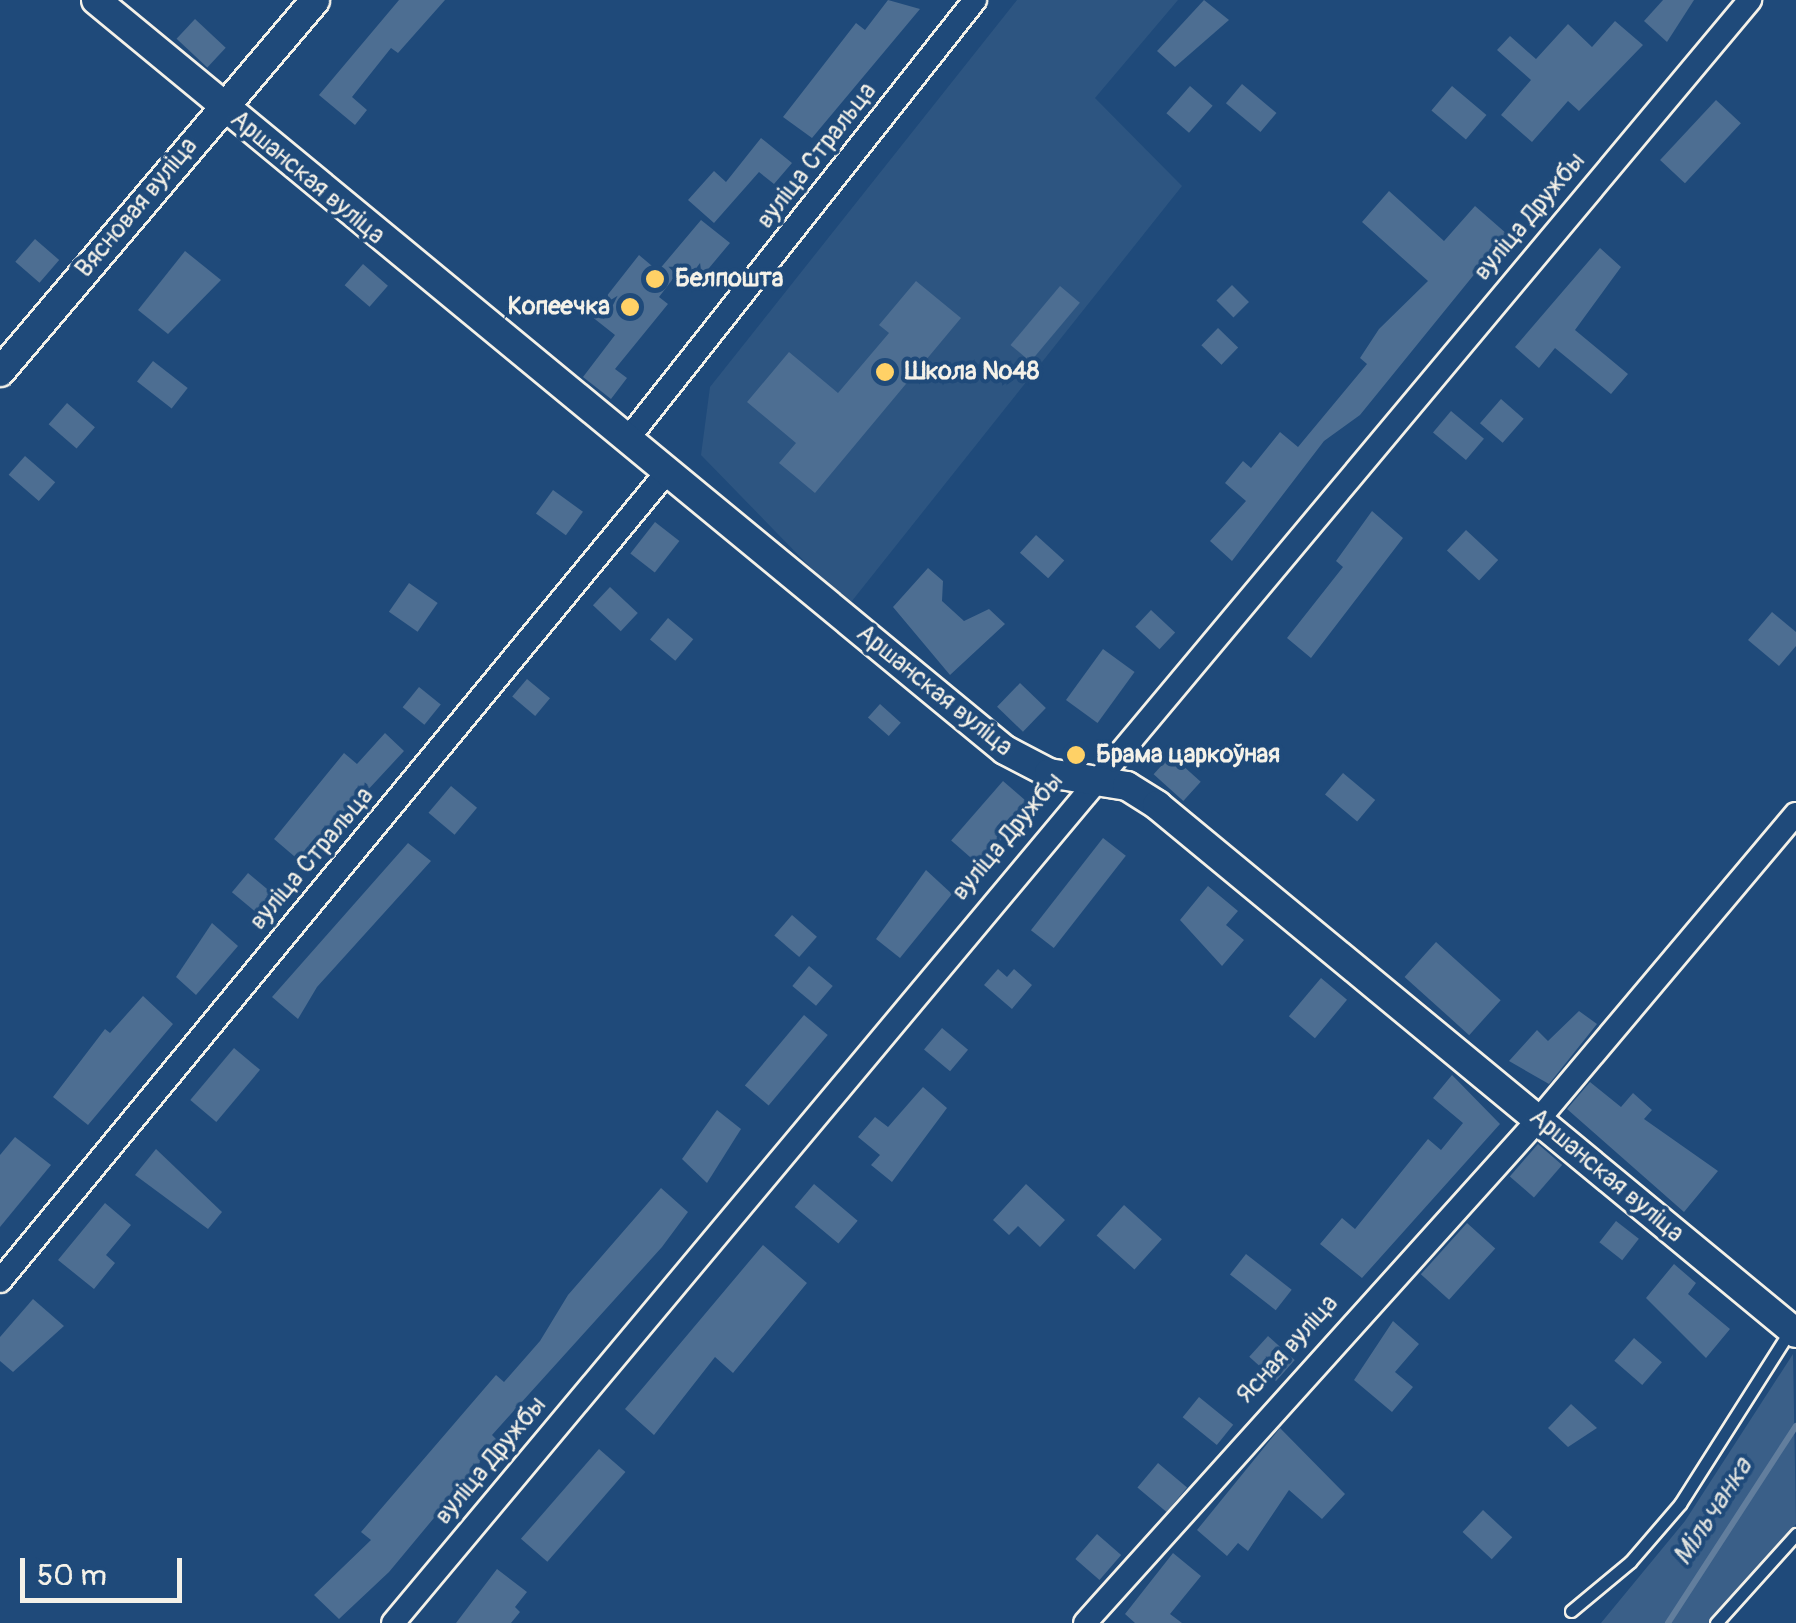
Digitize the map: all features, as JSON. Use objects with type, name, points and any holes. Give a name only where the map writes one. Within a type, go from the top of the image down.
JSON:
[{"type":"street","name":"Аршанская вуліца","points":[[96,0],[1021,762],[1089,782],[1128,786],[1157,805],[1794,1328]]},
{"type":"street","name":"Вясновая вуліца","points":[[0,372],[315,0]]},
{"type":"street","name":"вуліца Стральца","points":[[627,440],[975,0]]},
{"type":"street","name":"вуліца Дружбы","points":[[392,1623],[1089,782],[1750,0]]},
{"type":"street","name":"вуліца Стральца","points":[[0,1281],[667,472]]},
{"type":"street","name":"Ясная вуліца","points":[[1085,1623],[1538,1120],[1796,814]]},
{"type":"lane","points":[[1571,1611],[1630,1562],[1680,1504],[1794,1328]]},
{"type":"lane","points":[[1716,1623],[1796,1534]]},
{"type":"shaded area","points":[[1017,0],[1178,0],[1095,98],[1182,186],[848,606],[701,455],[710,387]]},
{"type":"shaded area","points":[[1793,1354],[1796,1524],[1710,1623],[1601,1623],[1685,1521]]},
{"type":"building","points":[[399,0],[445,0],[398,53],[391,48],[352,97],[367,110],[355,125],[319,95]]},
{"type":"building","points":[[888,0],[920,9],[812,138],[783,117],[856,23],[865,30]]},
{"type":"building","points":[[1204,0],[1229,20],[1175,67],[1157,51]]},
{"type":"building","points":[[1663,0],[1694,0],[1667,42],[1644,21]]},
{"type":"building","points":[[195,19],[226,48],[207,67],[177,39]]},
{"type":"building","points":[[1615,21],[1643,45],[1579,111],[1568,101],[1532,142],[1501,115],[1531,80],[1497,50],[1510,36],[1536,59],[1568,24],[1592,47]]},
{"type":"building","points":[[1242,84],[1276,113],[1260,132],[1226,103]]},
{"type":"building","points":[[1190,86],[1213,106],[1189,133],[1166,113]]},
{"type":"building","points":[[1452,86],[1486,115],[1466,139],[1431,111]]},
{"type":"building","points":[[1716,100],[1741,123],[1685,183],[1660,160]]},
{"type":"building","points":[[761,138],[792,163],[774,184],[759,172],[714,223],[688,200],[714,171],[726,182]]},
{"type":"building","points":[[1389,191],[1444,241],[1475,206],[1507,234],[1360,415],[1324,441],[1232,561],[1210,541],[1246,501],[1225,483],[1243,461],[1251,468],[1280,432],[1298,447],[1367,364],[1360,358],[1379,329],[1428,281],[1362,222]]},
{"type":"building","points":[[701,220],[730,243],[699,280],[682,267],[659,297],[668,304],[615,369],[627,378],[611,399],[583,377],[615,335],[591,316],[639,255],[658,271]]},
{"type":"building","points":[[35,239],[59,260],[39,283],[15,262]]},
{"type":"building","points":[[1600,248],[1621,267],[1575,330],[1628,374],[1611,394],[1555,348],[1539,368],[1515,347]]},
{"type":"building","points":[[185,251],[221,280],[168,334],[138,310]]},
{"type":"building","points":[[363,264],[388,286],[370,307],[345,285]]},
{"type":"building","name":"Школа №48","points":[[916,281],[961,318],[815,493],[779,463],[796,443],[747,402],[789,352],[838,393],[889,333],[879,325]]},
{"type":"building","points":[[1232,285],[1249,302],[1233,318],[1216,301]]},
{"type":"building","points":[[1060,286],[1080,303],[1030,362],[1011,345]]},
{"type":"building","points":[[1218,328],[1238,347],[1221,365],[1201,345]]},
{"type":"building","points":[[153,361],[188,388],[172,409],[137,381]]},
{"type":"building","points":[[1501,399],[1524,419],[1503,443],[1480,423]]},
{"type":"building","points":[[67,403],[95,427],[77,448],[49,424]]},
{"type":"building","points":[[1451,411],[1484,439],[1466,460],[1433,432]]},
{"type":"building","points":[[25,456],[55,482],[39,501],[9,475]]},
{"type":"building","points":[[553,490],[583,512],[566,535],[536,513]]},
{"type":"building","points":[[1372,511],[1403,538],[1311,658],[1287,638],[1343,567],[1336,561]]},
{"type":"building","points":[[655,522],[679,541],[655,573],[630,554]]},
{"type":"building","points":[[1466,530],[1498,560],[1479,580],[1447,550]]},
{"type":"building","points":[[1036,535],[1064,560],[1048,578],[1020,553]]},
{"type":"building","points":[[928,568],[943,581],[942,601],[964,621],[989,609],[1005,624],[950,675],[893,607]]},
{"type":"building","points":[[409,583],[438,603],[418,632],[389,612]]},
{"type":"building","points":[[610,587],[638,613],[621,631],[593,605]]},
{"type":"building","points":[[1151,610],[1175,633],[1159,649],[1135,627]]},
{"type":"building","points":[[1772,612],[1796,632],[1796,646],[1779,666],[1748,640]]},
{"type":"building","points":[[668,618],[693,639],[675,661],[650,639]]},
{"type":"building","points":[[1103,649],[1135,672],[1098,723],[1066,700]]},
{"type":"building","points":[[527,679],[550,698],[535,716],[512,697]]},
{"type":"building","points":[[1020,683],[1046,708],[1023,732],[997,707]]},
{"type":"building","points":[[419,687],[441,705],[424,725],[403,707]]},
{"type":"building","points":[[880,704],[901,723],[889,736],[868,717]]},
{"type":"building","points":[[385,733],[404,751],[301,862],[274,839],[344,753],[357,764]]},
{"type":"building","points":[[1171,755],[1201,782],[1183,801],[1154,774]]},
{"type":"building","points":[[1343,773],[1375,800],[1357,821],[1325,794]]},
{"type":"building","points":[[1003,781],[1031,805],[979,865],[951,841]]},
{"type":"building","points":[[451,786],[477,808],[455,835],[429,813]]},
{"type":"building","points":[[1103,838],[1126,856],[1054,948],[1031,930]]},
{"type":"building","points":[[408,843],[431,861],[317,987],[298,1019],[272,997]]},
{"type":"building","points":[[926,870],[952,894],[900,958],[876,939]]},
{"type":"building","points":[[248,873],[273,894],[257,913],[232,892]]},
{"type":"building","points":[[1208,886],[1238,911],[1226,925],[1244,940],[1222,966],[1180,920]]},
{"type":"building","points":[[792,915],[817,937],[799,957],[774,935]]},
{"type":"building","points":[[212,923],[238,946],[196,995],[176,977]]},
{"type":"building","points":[[1436,942],[1501,1000],[1469,1035],[1405,977]]},
{"type":"building","points":[[809,966],[833,986],[816,1006],[792,986]]},
{"type":"building","points":[[998,969],[1007,977],[1014,969],[1032,985],[1012,1009],[984,985]]},
{"type":"building","points":[[1321,978],[1347,1000],[1315,1038],[1289,1016]]},
{"type":"building","points":[[143,996],[173,1024],[88,1125],[53,1097],[105,1029],[110,1033]]},
{"type":"building","points":[[1579,1011],[1597,1024],[1549,1084],[1509,1061],[1537,1030],[1548,1041]]},
{"type":"building","points":[[804,1015],[828,1035],[769,1105],[745,1085]]},
{"type":"building","points":[[942,1028],[968,1050],[950,1071],[924,1049]]},
{"type":"building","points":[[234,1048],[260,1070],[216,1122],[190,1100]]},
{"type":"building","points":[[1452,1075],[1500,1124],[1362,1278],[1320,1244],[1342,1218],[1355,1229],[1428,1139],[1441,1150],[1463,1123],[1433,1098]]},
{"type":"building","points":[[1590,1082],[1621,1107],[1633,1093],[1652,1110],[1644,1119],[1718,1171],[1684,1212],[1567,1109]]},
{"type":"building","points":[[923,1087],[947,1108],[892,1182],[871,1165],[880,1155],[858,1137],[875,1117],[888,1127]]},
{"type":"building","points":[[717,1110],[741,1129],[707,1183],[682,1159]]},
{"type":"building","points":[[15,1137],[51,1165],[0,1227],[0,1155]]},
{"type":"building","points":[[1538,1144],[1562,1165],[1534,1197],[1510,1176]]},
{"type":"building","points":[[156,1149],[222,1212],[208,1229],[135,1175]]},
{"type":"building","points":[[814,1184],[858,1221],[838,1244],[795,1207]]},
{"type":"building","points":[[1026,1184],[1065,1220],[1040,1247],[1018,1226],[1009,1235],[993,1220]]},
{"type":"building","points":[[661,1188],[688,1212],[662,1247],[492,1435],[498,1441],[389,1572],[339,1619],[314,1595],[371,1540],[361,1532],[496,1375],[504,1382],[540,1341],[568,1295]]},
{"type":"building","points":[[105,1203],[131,1225],[106,1255],[115,1263],[94,1289],[58,1260]]},
{"type":"building","points":[[1124,1205],[1162,1239],[1134,1270],[1097,1235]]},
{"type":"building","points":[[1616,1221],[1639,1239],[1622,1260],[1599,1242]]},
{"type":"building","points":[[1467,1223],[1495,1248],[1449,1300],[1421,1274]]},
{"type":"building","points":[[763,1245],[807,1283],[733,1373],[715,1357],[654,1435],[625,1409]]},
{"type":"building","points":[[1246,1254],[1292,1290],[1276,1310],[1230,1274]]},
{"type":"building","points":[[1674,1264],[1696,1283],[1688,1294],[1730,1329],[1706,1358],[1646,1298]]},
{"type":"building","points":[[33,1299],[64,1326],[13,1372],[0,1361],[0,1337]]},
{"type":"building","points":[[1393,1321],[1419,1344],[1395,1372],[1413,1387],[1392,1412],[1354,1380]]},
{"type":"building","points":[[1268,1336],[1295,1360],[1276,1381],[1249,1357]]},
{"type":"building","points":[[1634,1338],[1662,1362],[1642,1385],[1614,1361]]},
{"type":"building","points":[[1199,1397],[1233,1425],[1217,1445],[1183,1417]]},
{"type":"building","points":[[1571,1404],[1597,1428],[1568,1447],[1548,1428]]},
{"type":"building","points":[[1280,1428],[1345,1494],[1322,1519],[1289,1490],[1248,1551],[1238,1543],[1227,1556],[1197,1530]]},
{"type":"building","points":[[599,1449],[625,1472],[547,1562],[521,1539]]},
{"type":"building","points":[[1158,1463],[1187,1487],[1167,1512],[1137,1488]]},
{"type":"building","points":[[1483,1510],[1512,1537],[1492,1559],[1463,1532]]},
{"type":"building","points":[[1097,1534],[1121,1555],[1100,1580],[1075,1559]]},
{"type":"building","points":[[1173,1553],[1201,1576],[1170,1614],[1182,1623],[1135,1623],[1125,1614]]},
{"type":"building","points":[[497,1569],[527,1592],[515,1607],[520,1612],[511,1623],[456,1623]]},
{"type":"waterway","name":"Мільчанка","points":[[1668,1623],[1796,1426]]},
{"type":"place","name":"Белпошта","points":[[655,279]]},
{"type":"place","name":"Копеечка","points":[[630,307]]},
{"type":"place","name":"Школа №48","points":[[885,372]]},
{"type":"place","name":"Брама царкоўная","points":[[1076,755]]}]
